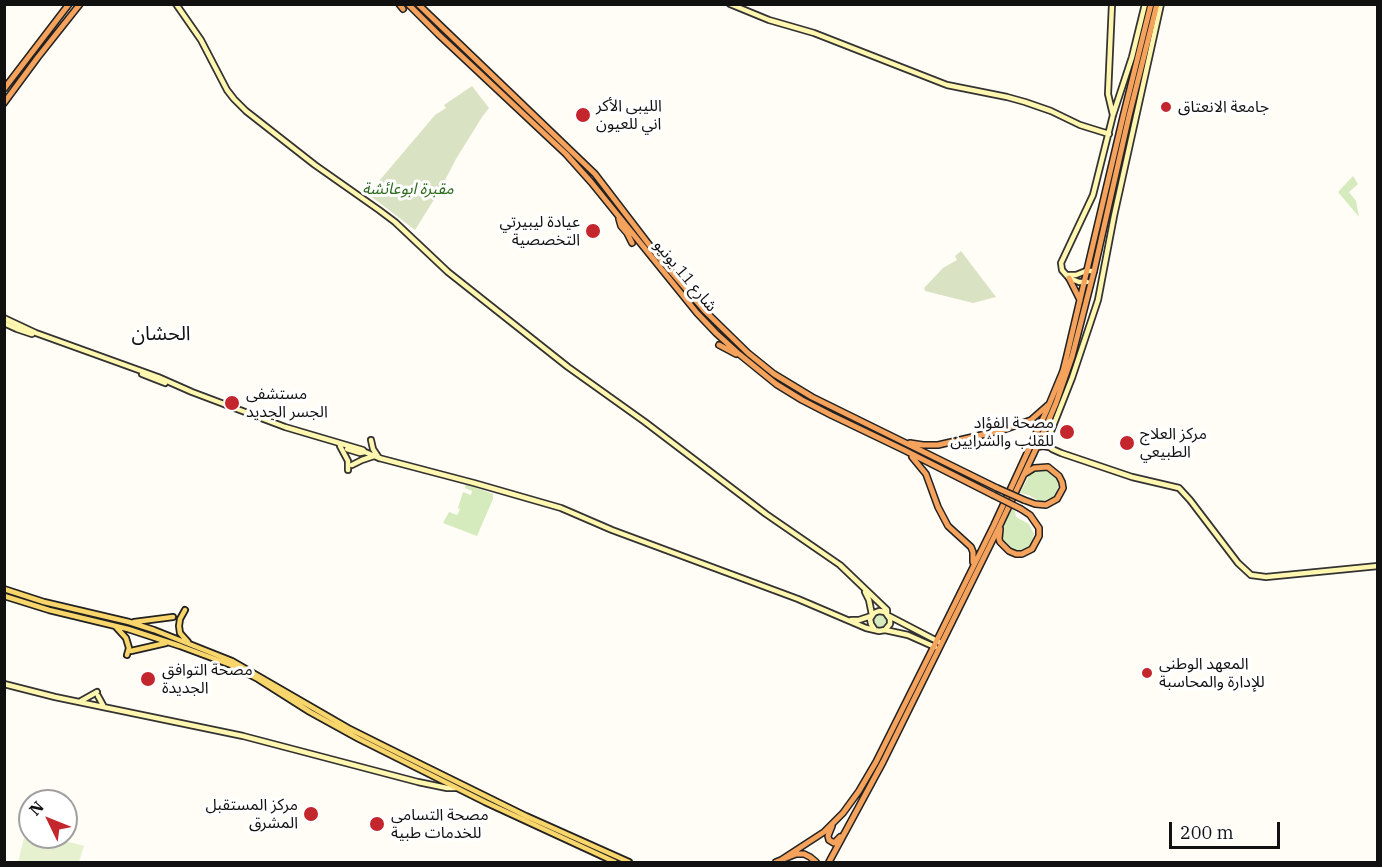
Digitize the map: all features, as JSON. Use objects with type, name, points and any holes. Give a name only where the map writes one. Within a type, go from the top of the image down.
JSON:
[{"type":"highway","points":[[4,89],[69,4]]},
{"type":"highway","points":[[4,103],[80,4]]},
{"type":"highway","name":"شارع 11 يونيو","points":[[408,4],[566,154],[619,217],[705,311],[739,345],[774,374],[812,398],[1024,500],[1046,505],[1057,499],[1063,488],[1062,482],[1059,476],[1048,467],[1034,468],[1025,474]]},
{"type":"highway","name":"شارع 11 يونيو","points":[[418,4],[595,174],[655,257],[698,313],[720,337],[776,384],[802,400],[1021,509],[1030,515],[1039,528],[1039,536],[1032,549],[1019,554],[1009,551],[1002,545],[999,539],[1000,525]]},
{"type":"highway","points":[[779,861],[824,832],[859,791],[938,645],[1037,447],[1068,371],[1088,281],[1086,271],[1151,4]]},
{"type":"highway","points":[[829,862],[883,762],[1036,435],[1065,363],[1080,301],[1094,271],[1129,116],[1159,4]]},
{"type":"highway","points":[[619,217],[632,243]]},
{"type":"highway","points":[[1068,276],[1080,301]]},
{"type":"highway","points":[[719,345],[744,358]]},
{"type":"highway","points":[[895,446],[901,440],[923,446],[938,445],[1004,430],[1031,420],[1049,404]]},
{"type":"highway","points":[[1037,447],[1049,447]]},
{"type":"highway","points":[[904,450],[922,468],[948,526],[971,547],[972,569]]},
{"type":"highway","points":[[834,822],[828,836],[832,843],[846,828]]},
{"type":"highway","points":[[779,861],[796,854],[804,854],[816,862]]},
{"type":"main road","points":[[176,4],[201,40],[227,90],[246,111],[315,165],[379,210],[448,272],[568,367],[766,514],[840,565],[887,610],[890,624],[885,630]]},
{"type":"main road","points":[[730,4],[769,20],[814,33],[947,86],[1017,100],[1109,134]]},
{"type":"main road","points":[[1112,4],[1108,94],[1113,116]]},
{"type":"main road","points":[[1088,281],[1077,282],[1062,270],[1061,264],[1093,195],[1145,4]]},
{"type":"main road","points":[[1156,18],[1098,300],[1047,444],[1061,453],[1132,477],[1179,488],[1238,563],[1251,575],[1266,577],[1377,566]]},
{"type":"main road","points":[[1068,276],[1094,271]]},
{"type":"main road","points":[[4,318],[36,333],[158,377],[250,414],[363,450],[365,453]]},
{"type":"main road","points":[[4,323],[360,453],[561,508],[612,530],[752,581],[866,628],[908,635],[938,645]]},
{"type":"main road","points":[[371,440],[376,457]]},
{"type":"main road","points":[[340,446],[350,467],[362,460],[376,457]]},
{"type":"main road","points":[[854,578],[867,596],[872,615],[871,624],[877,630]]},
{"type":"main road","points":[[4,589],[44,602],[129,622],[232,661],[456,788],[615,862]]},
{"type":"main road","points":[[4,596],[169,642],[231,665],[310,712],[526,816],[629,862]]},
{"type":"main road","points":[[185,610],[179,626],[180,633],[189,644]]},
{"type":"main road","points":[[842,618],[859,620],[879,611],[938,645]]},
{"type":"main road","points":[[129,622],[172,617]]},
{"type":"main road","points":[[116,627],[126,638],[129,653],[169,642]]},
{"type":"main road","points":[[4,684],[212,729],[418,782],[456,788]]},
{"type":"main road","points":[[79,702],[98,694],[104,707]]},
{"type":"green space","name":"مقبرة ابوعائشة","points":[[472,86],[489,108],[415,230],[368,194],[435,115],[446,108],[444,105]]},
{"type":"green space","points":[[1353,176],[1358,184],[1349,192],[1356,201],[1359,217],[1338,192]]},
{"type":"green space","points":[[961,251],[996,297],[973,303],[925,291],[924,288],[943,268],[957,260],[955,256]]},
{"type":"green space","points":[[1046,468],[1058,478],[1059,483],[1053,497],[1043,501],[1020,493],[1031,472]]},
{"type":"green space","points":[[466,484],[493,494],[477,536],[443,523],[449,512],[457,515],[463,492],[471,495],[472,491],[465,488]]},
{"type":"green space","points":[[1012,509],[1016,517],[1029,524],[1034,534],[1031,544],[1023,551],[1012,551],[1007,548],[1001,538],[1002,527]]},
{"type":"green space","points":[[880,613],[888,621],[880,629],[872,621]]},
{"type":"green space","points":[[78,844],[84,846],[79,862],[18,862],[21,849],[78,849]]},
{"type":"place","name":"جامعة الانعتاق","points":[[1166,107]]},
{"type":"place","name":"الليبي الأكر اني للعيون","points":[[583,115]]},
{"type":"place","name":"عيادة ليبيرتي التخصصية","points":[[593,231]]},
{"type":"place","name":"مستشفى الجسر الجديد","points":[[232,403]]},
{"type":"place","name":"مصحة الفؤاد للقلب والشرايين","points":[[1067,432]]},
{"type":"place","name":"مركز العلاج الطبيعي","points":[[1127,443]]},
{"type":"place","name":"المعهد الوطني للإدارة والمحاسبة","points":[[1147,673]]},
{"type":"place","name":"مصحة التوافق الجديدة","points":[[148,679]]},
{"type":"place","name":"مركز المستقبل المشرق","points":[[311,814]]},
{"type":"place","name":"مصحة التسامي للخدمات طبية","points":[[377,824]]},
{"type":"district","name":"الحشان","points":[[161,334]]}]
